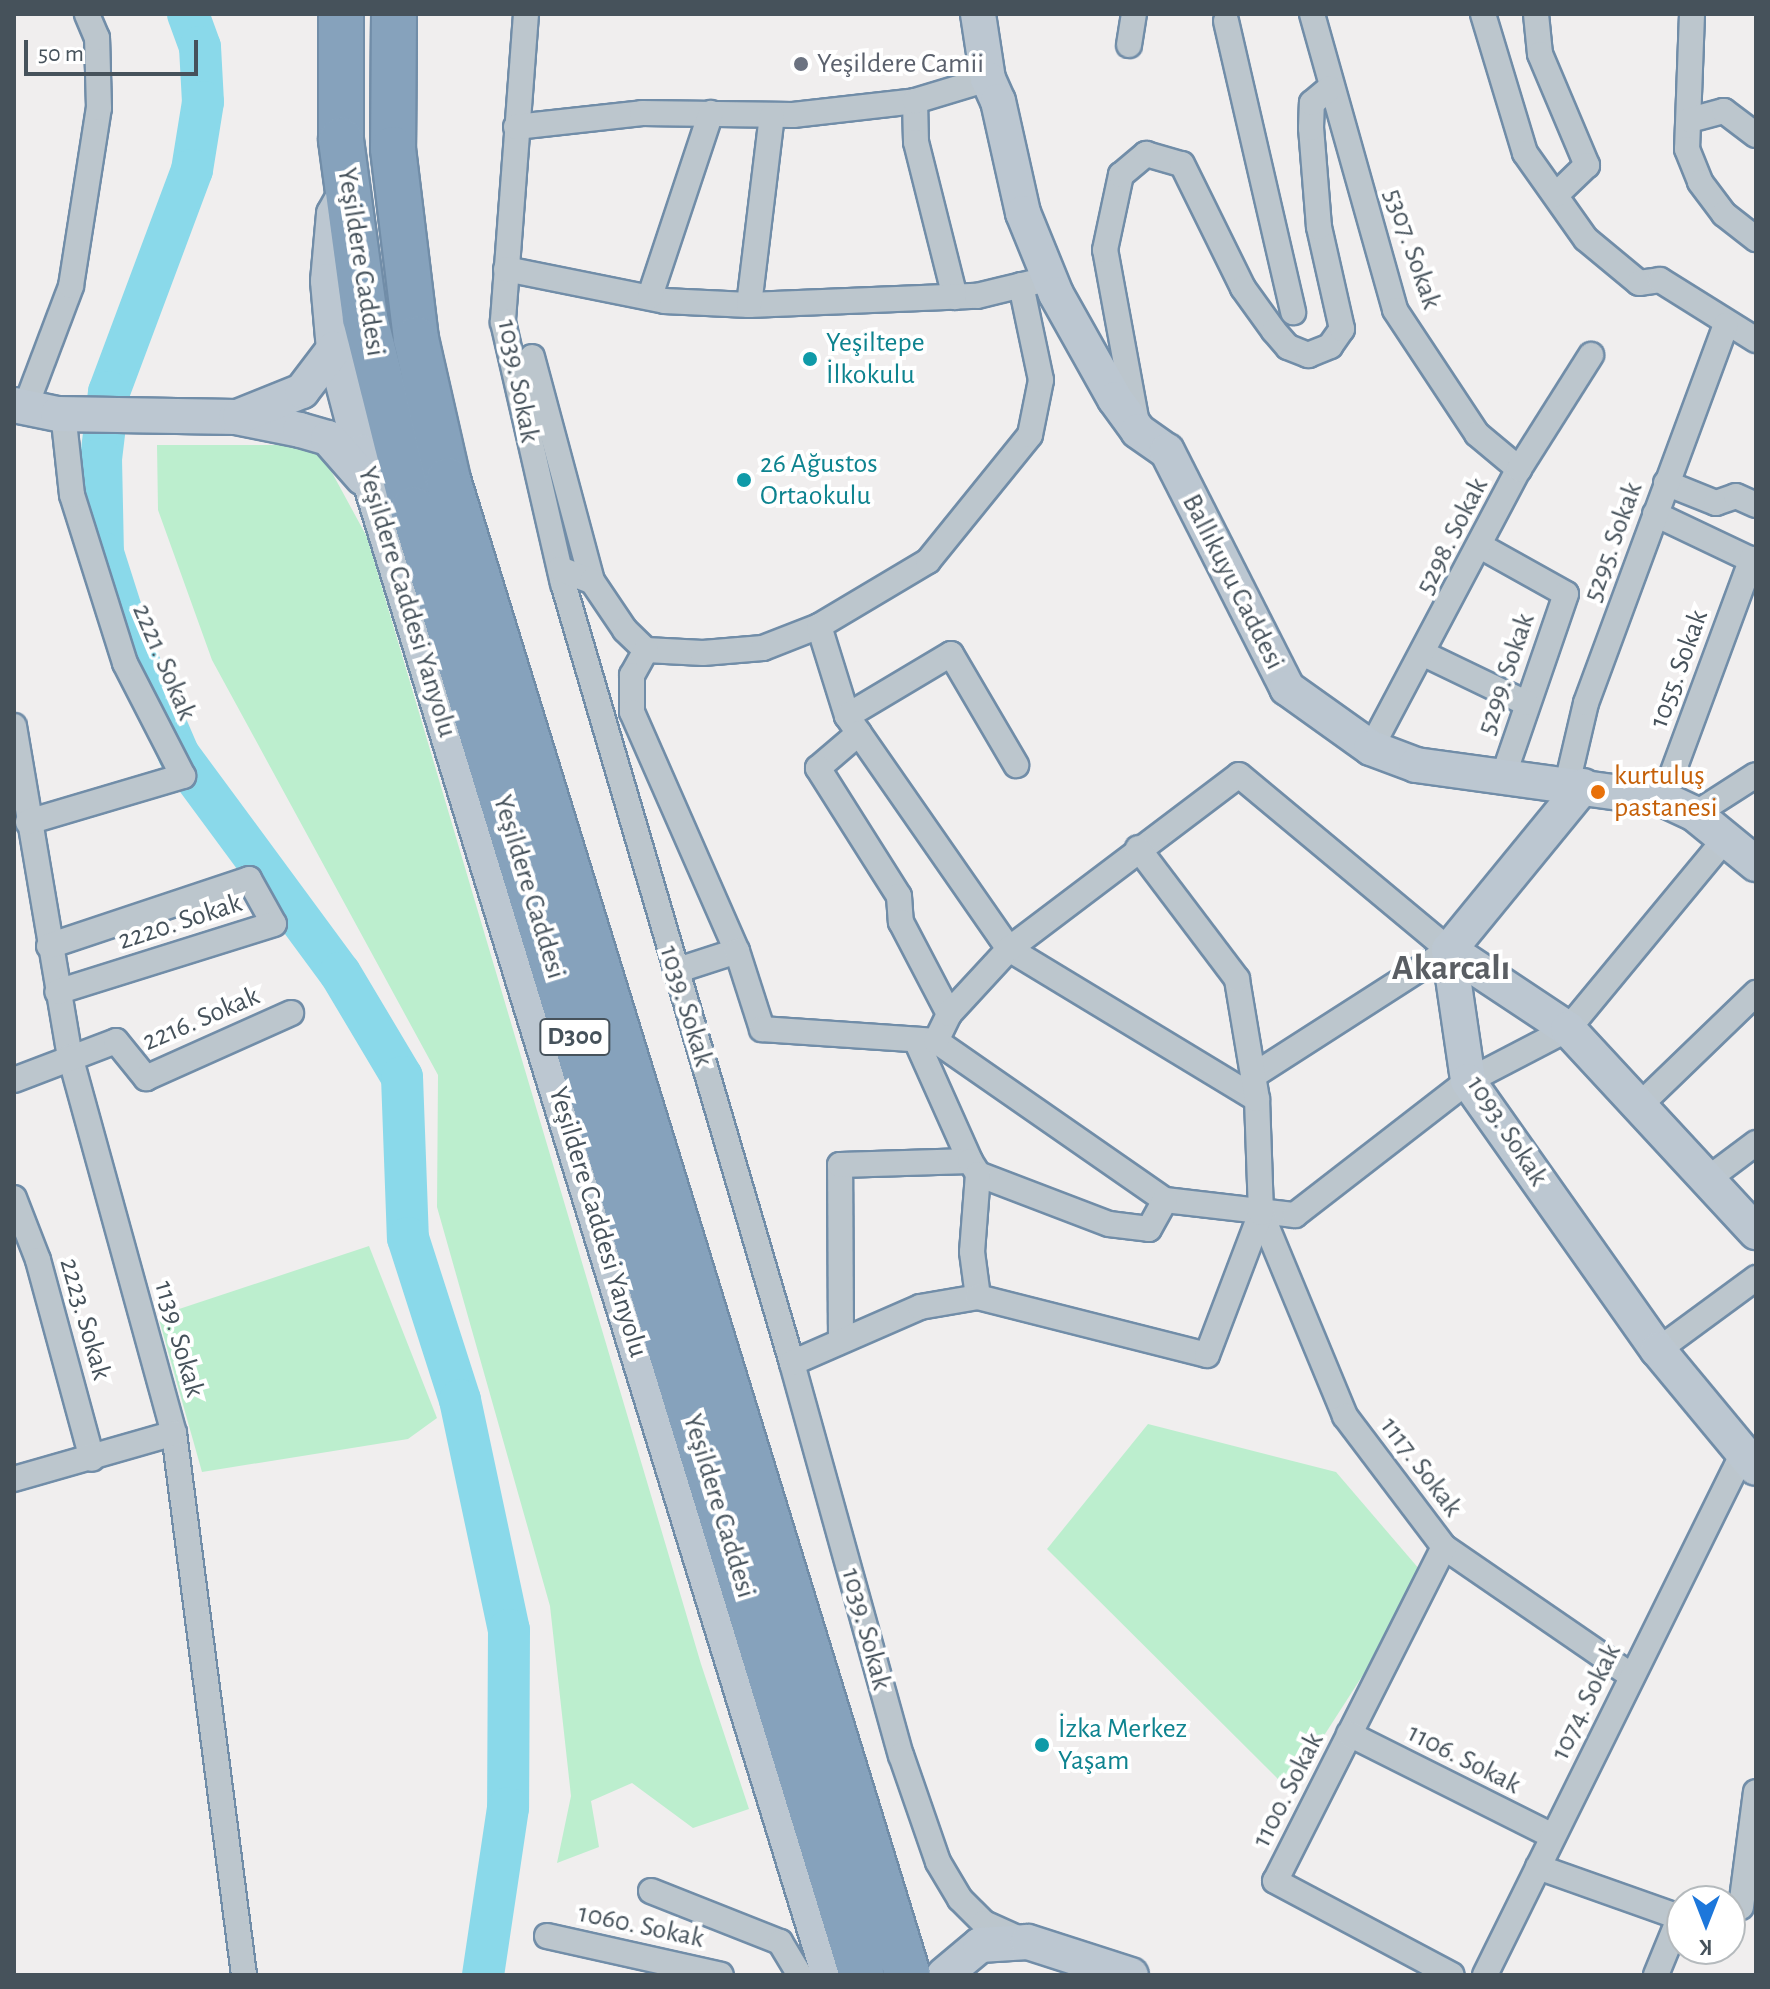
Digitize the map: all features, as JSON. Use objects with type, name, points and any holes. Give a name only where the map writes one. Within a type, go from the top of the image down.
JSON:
[{"type":"highway","name":"Yeşildere Caddesi","points":[[341,14],[341,140],[365,318],[413,509],[821,1895],[862,1975]]},
{"type":"highway","name":"Yeşildere Caddesi","points":[[394,14],[393,149],[416,339],[448,480],[908,1975]]},
{"type":"main road","name":"Ballıkuyu Caddesi","points":[[978,14],[988,79],[1023,213],[1035,282],[1138,431],[1167,451],[1287,688],[1371,748],[1416,765],[1504,774],[1663,799],[1695,814],[1756,864]]},
{"type":"main road","name":"Yeşildere Caddesi Yanyolu","points":[[348,189],[334,214],[329,243],[334,349],[372,492],[821,1895],[829,1975]]},
{"type":"main road","points":[[236,417],[283,403],[302,391],[334,349]]},
{"type":"main road","points":[[19,407],[58,414],[236,417],[328,438],[372,492]]},
{"type":"main road","points":[[1575,785],[1449,950],[1568,1029],[1756,1232]]},
{"type":"main road","name":"1093. Sokak","points":[[1449,950],[1468,1081],[1658,1350],[1749,1463]]},
{"type":"main road","points":[[944,1975],[982,1934],[1028,1942],[1131,1975]]},
{"type":"street","points":[[19,407],[71,286],[95,138],[97,38],[87,14]]},
{"type":"street","name":"1039. Sokak","points":[[526,14],[503,322],[509,358],[560,569],[792,1363],[901,1755],[938,1862],[982,1934]]},
{"type":"street","points":[[1129,45],[1134,14]]},
{"type":"street","name":"5307. Sokak","points":[[1312,14],[1330,88],[1395,310],[1477,434],[1519,469]]},
{"type":"street","points":[[1483,14],[1525,153],[1586,239],[1639,283],[1660,280],[1726,325],[1754,334]]},
{"type":"street","points":[[1536,14],[1540,54],[1587,165],[1557,194]]},
{"type":"street","points":[[1692,14],[1687,149],[1700,182],[1724,214],[1756,239]]},
{"type":"street","points":[[1226,21],[1293,312]]},
{"type":"street","points":[[516,127],[642,113],[772,116],[915,101],[988,79]]},
{"type":"street","points":[[1138,431],[1105,250],[1121,175],[1146,154],[1182,164],[1243,288],[1274,331],[1288,347],[1308,355],[1330,346],[1342,329],[1319,227],[1311,128],[1312,103],[1330,88]]},
{"type":"street","points":[[915,101],[916,142],[955,297]]},
{"type":"street","points":[[1690,120],[1724,111],[1756,135]]},
{"type":"street","points":[[650,296],[711,113]]},
{"type":"street","points":[[749,305],[772,116]]},
{"type":"street","points":[[506,269],[650,296],[749,305],[955,297],[1035,282],[1041,380],[1030,435],[928,561],[819,626],[763,648],[646,650],[625,630],[592,581],[532,357]]},
{"type":"street","name":"5295. Sokak","points":[[1575,785],[1586,703],[1726,325]]},
{"type":"street","name":"5298. Sokak","points":[[1371,748],[1482,547],[1519,469],[1591,355]]},
{"type":"street","name":"2221. Sokak","points":[[28,822],[183,776],[125,663],[72,495],[64,421],[58,414]]},
{"type":"street","points":[[1666,483],[1716,503],[1736,496],[1756,505]]},
{"type":"street","points":[[1655,514],[1754,560]]},
{"type":"street","name":"5299. Sokak","points":[[1482,547],[1566,594],[1504,774]]},
{"type":"street","name":"1055. Sokak","points":[[1663,799],[1754,560]]},
{"type":"street","points":[[560,569],[592,581]]},
{"type":"street","points":[[819,626],[853,724],[1009,949],[1255,1087]]},
{"type":"street","points":[[646,650],[632,675],[632,712],[737,951],[762,1029],[926,1040],[1165,1200],[1295,1215],[1468,1081],[1568,1029],[1726,838]]},
{"type":"street","points":[[949,1014],[901,922],[899,896],[818,768],[853,724],[951,654],[1016,765]]},
{"type":"street","points":[[1424,654],[1526,703]]},
{"type":"street","name":"1139. Sokak","points":[[14,726],[70,1056],[174,1433],[244,1975]]},
{"type":"street","points":[[926,1040],[1009,949],[1138,848],[1239,775],[1449,950],[1255,1087]]},
{"type":"street","points":[[1695,814],[1756,775]]},
{"type":"street","points":[[792,1363],[920,1307],[978,1297],[1207,1355],[1261,1213],[1255,1087],[1237,979],[1138,848]]},
{"type":"street","name":"2220. Sokak","points":[[49,946],[249,879],[274,924],[57,992]]},
{"type":"street","points":[[675,971],[737,951]]},
{"type":"street","points":[[1639,1106],[1756,993]]},
{"type":"street","name":"2216. Sokak","points":[[14,1080],[70,1056],[116,1041],[146,1078],[291,1013]]},
{"type":"street","points":[[926,1040],[974,1168],[972,1252],[978,1297]]},
{"type":"street","points":[[1708,1179],[1756,1143]]},
{"type":"street","points":[[841,1340],[840,1165],[974,1168],[1109,1224],[1149,1229],[1165,1200]]},
{"type":"street","name":"2223. Sokak","points":[[14,1198],[38,1260],[92,1459]]},
{"type":"street","name":"1117. Sokak","points":[[1261,1213],[1345,1416],[1444,1547],[1632,1676]]},
{"type":"street","points":[[1658,1350],[1756,1278]]},
{"type":"street","points":[[15,1475],[92,1459],[174,1433]]},
{"type":"street","name":"1074. Sokak","points":[[1485,1975],[1632,1676],[1749,1463]]},
{"type":"street","name":"1100. Sokak","points":[[1444,1547],[1275,1881],[1452,1975]]},
{"type":"street","name":"1106. Sokak","points":[[1349,1734],[1553,1836]]},
{"type":"street","points":[[1745,1885],[1756,1792]]},
{"type":"street","points":[[1538,1867],[1666,1913]]},
{"type":"street","name":"1060. Sokak","points":[[651,1891],[780,1942]]},
{"type":"street","points":[[800,1975],[780,1942],[791,1925],[821,1895]]},
{"type":"street","name":"1060. Sokak","points":[[547,1936],[683,1969],[721,1975]]},
{"type":"street","points":[[1656,1975],[1666,1951]]},
{"type":"green space","points":[[157,445],[317,445],[367,537],[701,1664],[749,1809],[693,1828],[632,1783],[591,1801],[599,1847],[557,1863],[571,1796],[550,1606],[437,1207],[438,1075],[212,660],[158,510]]},
{"type":"green space","points":[[369,1246],[437,1418],[408,1439],[202,1472],[158,1316]]},
{"type":"green space","points":[[1148,1424],[1336,1472],[1426,1577],[1289,1790],[1047,1549]]},
{"type":"waterway","points":[[188,14],[200,47],[203,102],[192,170],[109,392],[101,459],[103,553],[135,653],[179,755],[340,973],[402,1077],[408,1238],[460,1400],[509,1630],[508,1808],[483,1975]]},
{"type":"place","name":"Yeşildere Camii","points":[[801,64]]},
{"type":"place","name":"Yeşiltepe İlkokulu","points":[[810,359]]},
{"type":"place","name":"26 Ağustos Ortaokulu","points":[[744,480]]},
{"type":"place","name":"kurtuluş pastanesi","points":[[1598,792]]},
{"type":"place","name":"İzka Merkez Yaşam","points":[[1042,1745]]},
{"type":"district","name":"Akarcalı","points":[[1451,969]]}]
